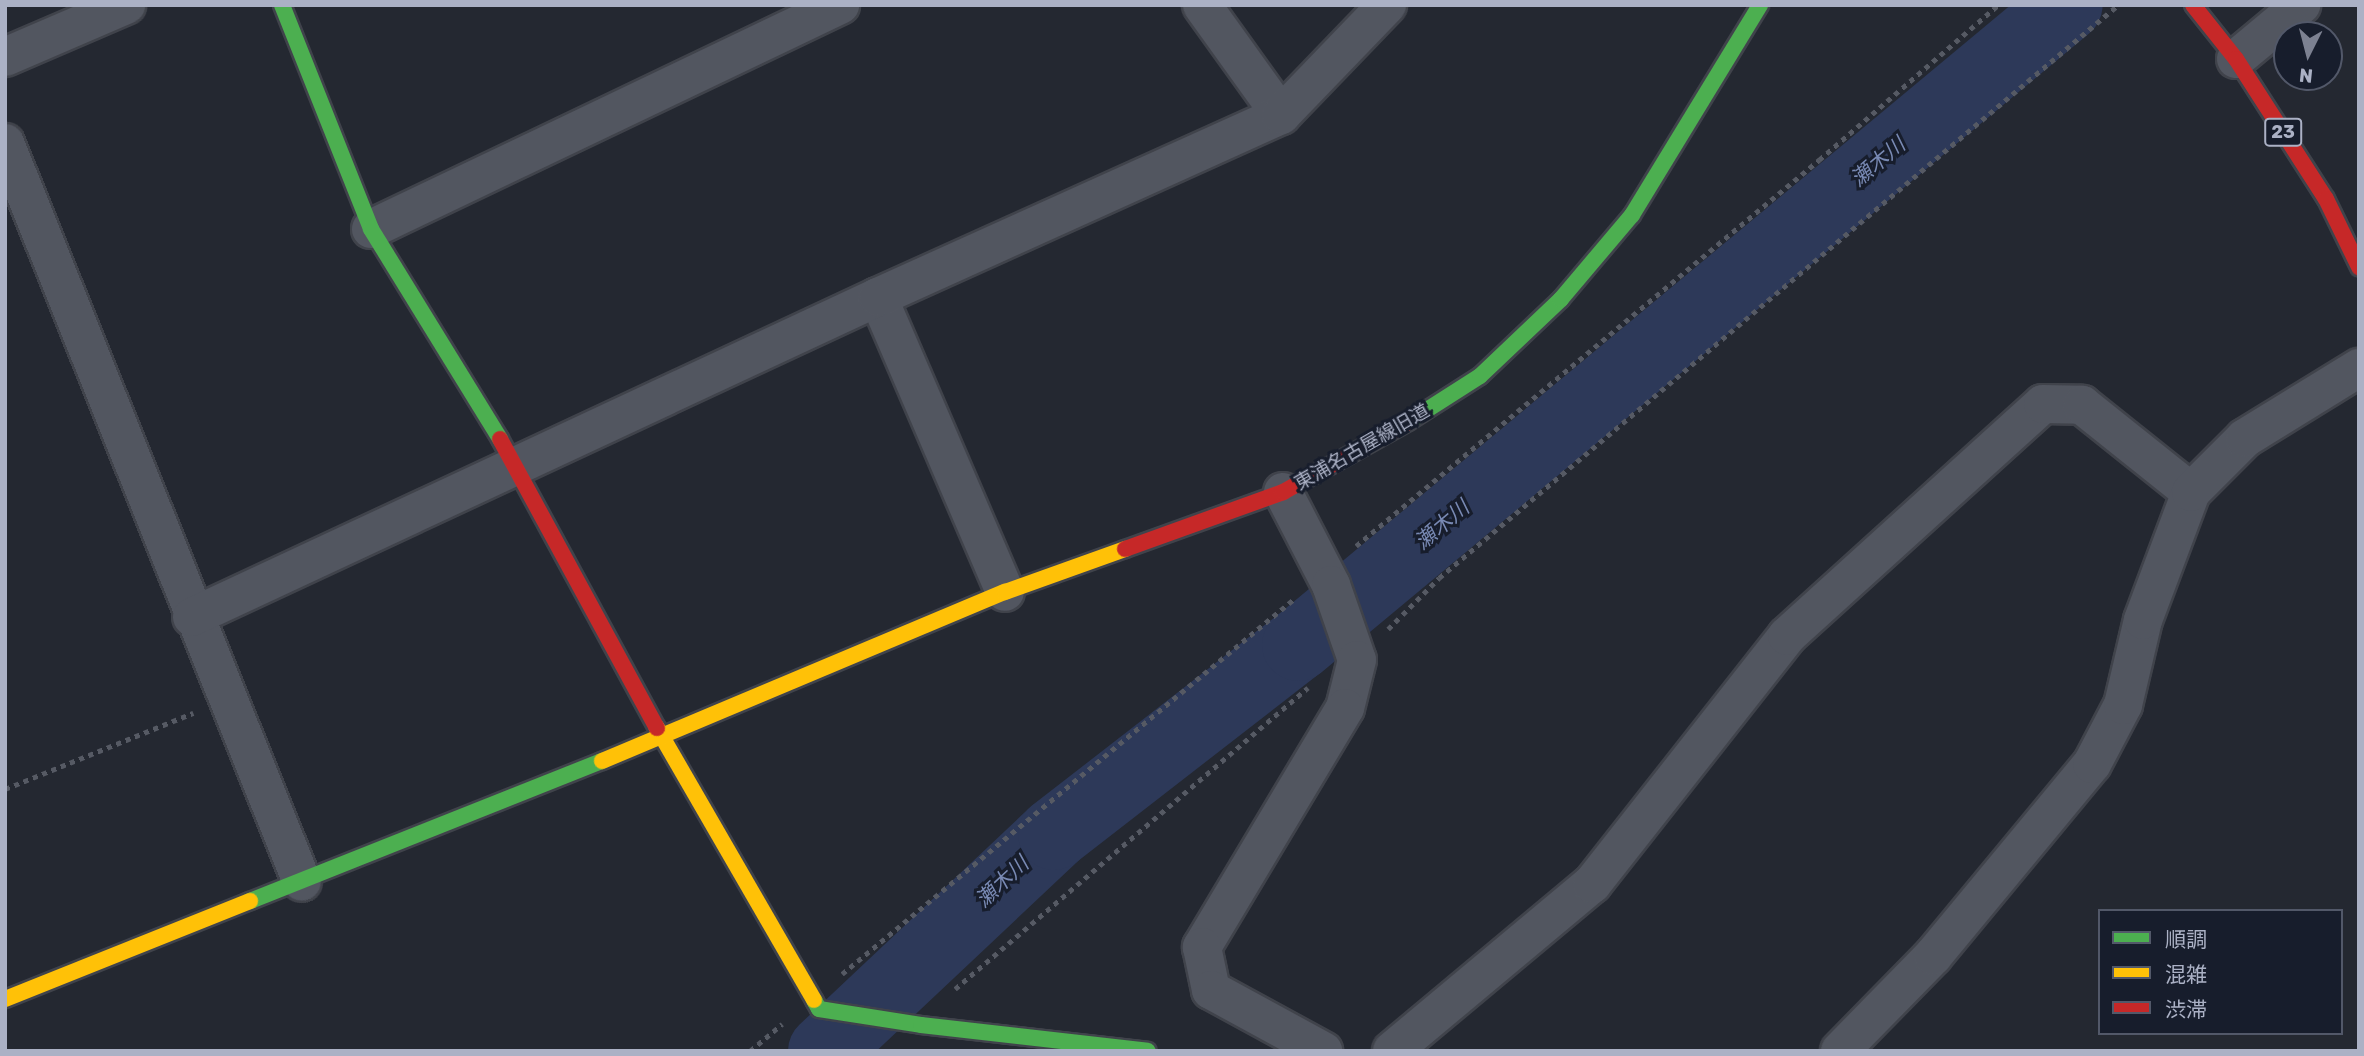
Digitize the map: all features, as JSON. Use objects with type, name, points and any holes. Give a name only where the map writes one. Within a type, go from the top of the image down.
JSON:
[{"type":"street","points":[[5,57],[126,5]]},
{"type":"street","points":[[282,5],[371,229],[517,467],[662,737],[816,1003],[899,1022],[1148,1051]]},
{"type":"street","points":[[371,229],[840,5]]},
{"type":"street","points":[[1202,5],[1280,115]]},
{"type":"street","points":[[192,617],[878,297],[1280,115],[1387,5]]},
{"type":"street","name":"東浦名古屋線旧道","points":[[1356,654],[1328,579],[1283,492],[1381,440],[1480,376],[1561,299],[1632,215],[1760,5]]},
{"type":"street","name":"23","points":[[2193,5],[2236,59],[2326,199],[2359,267]]},
{"type":"street","points":[[2236,59],[2301,5]]},
{"type":"street","points":[[5,143],[192,617],[302,882]]},
{"type":"street","points":[[878,297],[1005,592]]},
{"type":"street","points":[[1840,1051],[1933,956],[2092,764],[2123,705],[2143,620],[2191,492],[2245,438],[2359,368]]},
{"type":"street","points":[[1392,1051],[1592,884],[1787,636],[2043,404],[2082,405],[2191,492]]},
{"type":"street","points":[[5,999],[662,737],[1005,592],[1283,492]]},
{"type":"street","points":[[1323,1051],[1211,990],[1202,947],[1345,708],[1356,654]]},
{"type":"path","points":[[750,1051],[816,1003],[1328,579],[1998,5]]},
{"type":"path","points":[[921,1025],[944,999],[1312,685],[1356,654],[1439,578],[2118,5]]},
{"type":"path","points":[[5,789],[226,699]]},
{"type":"waterway","name":"瀬木川","points":[[824,1051],[1054,834],[1298,645],[2067,5]]},
{"type":"traffic: fast","points":[[282,5],[371,229],[500,439]]},
{"type":"traffic: fast","points":[[1408,422],[1480,376],[1561,299],[1632,215],[1760,5]]},
{"type":"traffic: fast","points":[[250,901],[602,761]]},
{"type":"traffic: fast","points":[[814,1000],[819,1009],[921,1025],[1148,1051]]},
{"type":"traffic: slow","points":[[602,761],[1005,592],[1125,549]]},
{"type":"traffic: slow","points":[[657,728],[814,1000]]},
{"type":"traffic: slow","points":[[5,999],[250,901]]},
{"type":"traffic: jam","points":[[2193,5],[2236,59],[2326,199],[2359,267]]},
{"type":"traffic: jam","points":[[1125,549],[1283,492],[1408,422]]},
{"type":"traffic: jam","points":[[500,439],[657,728]]}]
